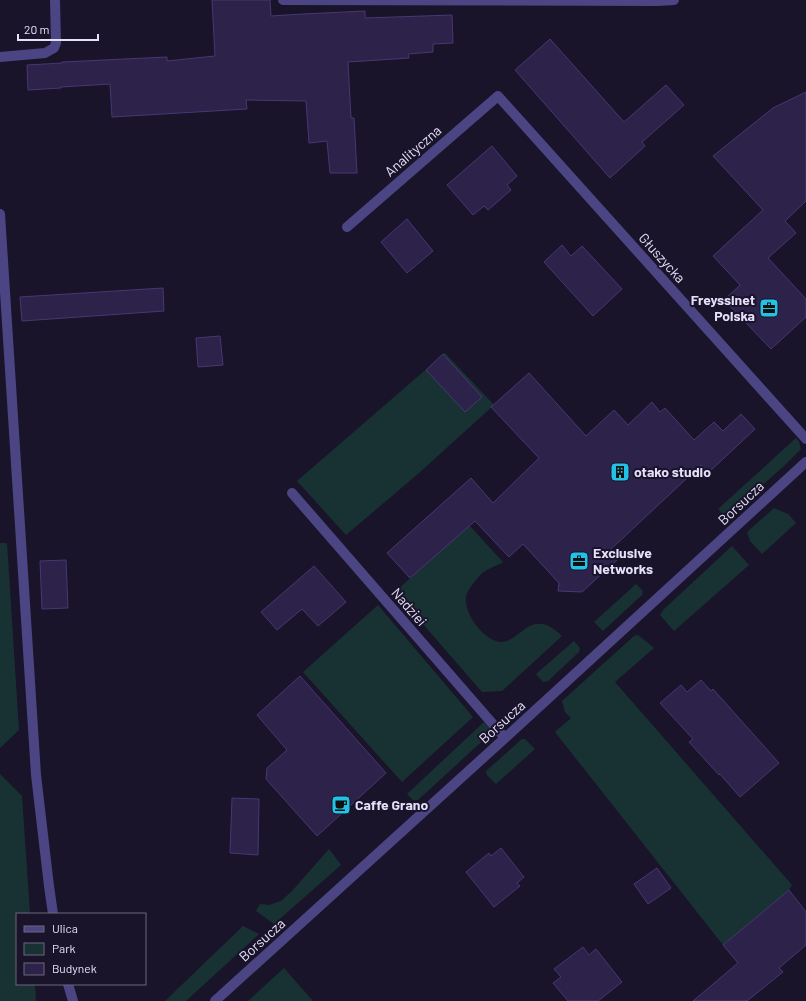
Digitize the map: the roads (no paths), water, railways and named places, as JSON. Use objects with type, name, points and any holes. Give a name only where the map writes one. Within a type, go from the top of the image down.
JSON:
[{"type":"street","points":[[0,57],[45,53],[54,48],[56,43],[55,0]]},
{"type":"street","points":[[283,0],[674,0]]},
{"type":"street","name":"Analityczna","points":[[346,227],[498,96]]},
{"type":"street","name":"Głuszycka","points":[[498,96],[806,439]]},
{"type":"street","points":[[0,214],[36,775],[53,913]]},
{"type":"street","name":"Borsucza","points":[[215,1001],[806,462]]},
{"type":"street","name":"Nadziei","points":[[292,493],[505,738]]},
{"type":"street","points":[[68,985],[73,1001]]},
{"type":"place","name":"Freyssinet Polska","points":[[769,308]]},
{"type":"place","name":"otako studio","points":[[620,472]]},
{"type":"place","name":"Exclusive Networks","points":[[579,561]]},
{"type":"place","name":"Caffe Grano","points":[[341,805]]}]
